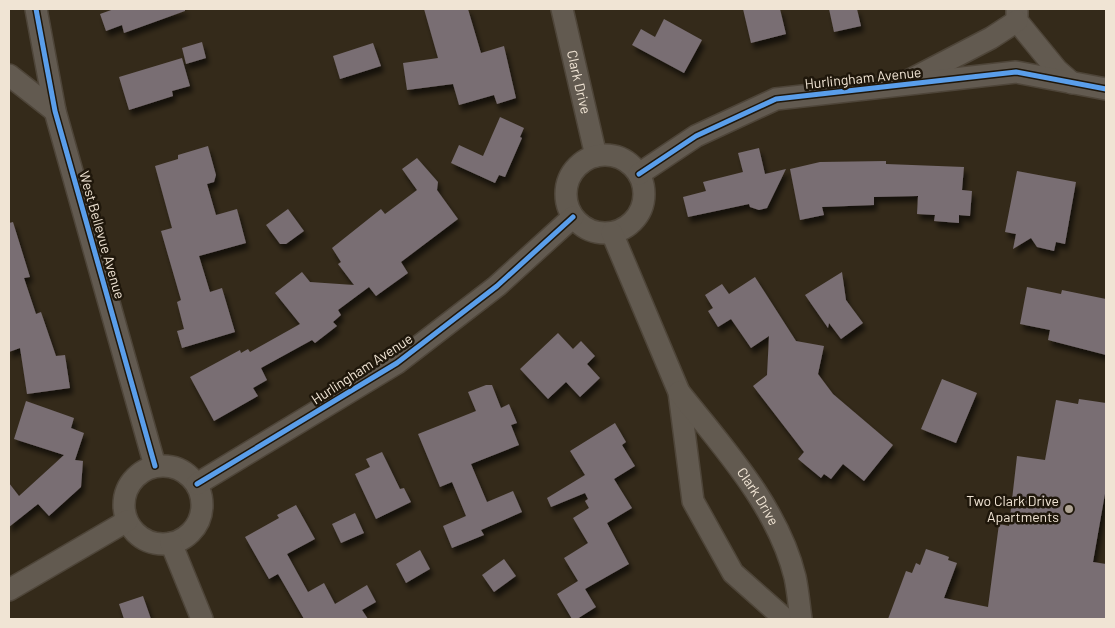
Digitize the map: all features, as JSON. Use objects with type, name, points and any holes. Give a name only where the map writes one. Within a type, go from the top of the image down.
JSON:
[{"type":"street","name":"West Bellevue Avenue","points":[[36,9],[55,111],[155,466]]},
{"type":"street","name":"Clark Drive","points":[[562,9],[596,156]]},
{"type":"street","points":[[902,85],[991,38],[1017,15],[1057,70],[1072,83]]},
{"type":"street","name":"Hurlingham Avenue","points":[[639,174],[696,136],[776,99],[1016,72],[1106,89]]},
{"type":"street","points":[[9,75],[55,111]]},
{"type":"street","points":[[608,155],[620,158],[631,164],[639,174],[644,185],[642,210],[634,221],[624,229],[612,233],[590,231],[573,217],[568,206],[566,193],[568,180],[575,169],[584,161],[596,156],[608,155]]},
{"type":"street","name":"Hurlingham Avenue","points":[[197,484],[397,364],[498,286],[573,217]]},
{"type":"street","name":"Clark Drive","points":[[612,233],[679,392],[693,501],[733,573],[785,619]]},
{"type":"street","name":"Clark Drive","points":[[679,392],[752,484],[781,541],[795,577],[801,619]]},
{"type":"street","points":[[155,466],[179,468],[197,484],[202,508],[199,520],[193,531],[183,539],[171,543],[158,544],[145,540],[134,532],[127,521],[124,509],[128,487],[139,474],[155,466]]},
{"type":"street","points":[[9,590],[127,521]]},
{"type":"street","points":[[171,543],[202,619]]},
{"type":"building","points":[[114,9],[185,9],[185,11],[124,33],[122,25],[106,31],[100,14]]},
{"type":"building","points":[[424,9],[468,9],[481,53],[504,46],[516,98],[497,104],[494,95],[459,105],[453,84],[407,90],[403,63],[438,58]]},
{"type":"building","points":[[743,9],[780,9],[786,34],[751,43]]},
{"type":"building","points":[[829,9],[857,9],[861,26],[834,32]]},
{"type":"building","points":[[664,19],[702,40],[684,73],[632,45],[641,29],[655,37]]},
{"type":"building","points":[[202,42],[206,58],[186,64],[182,48]]},
{"type":"building","points":[[373,43],[381,66],[340,79],[333,56]]},
{"type":"building","points":[[182,58],[190,86],[172,91],[173,96],[129,110],[119,77]]},
{"type":"building","points":[[500,117],[524,128],[520,137],[522,138],[505,177],[499,175],[495,183],[451,163],[459,145],[483,156]]},
{"type":"building","points":[[208,146],[216,175],[214,182],[207,184],[216,215],[237,209],[246,243],[199,256],[210,292],[222,288],[235,332],[182,348],[177,331],[184,329],[177,302],[181,300],[161,231],[172,228],[155,166],[178,159],[178,155]]},
{"type":"building","points":[[759,148],[765,174],[786,169],[767,208],[759,210],[750,207],[749,204],[688,217],[683,197],[706,191],[703,182],[743,172],[738,153]]},
{"type":"building","points":[[417,158],[438,182],[437,190],[458,219],[401,262],[408,273],[376,296],[369,287],[338,310],[341,315],[333,322],[337,326],[315,343],[312,340],[261,368],[267,380],[253,388],[258,396],[214,421],[190,377],[240,350],[241,353],[248,349],[250,352],[300,324],[275,293],[302,272],[310,282],[354,285],[338,264],[341,262],[332,248],[381,209],[385,214],[417,190],[402,169]]},
{"type":"building","points":[[886,161],[886,164],[964,167],[962,190],[972,191],[970,216],[959,215],[959,223],[934,221],[935,215],[917,214],[918,196],[874,197],[874,205],[822,207],[824,215],[800,220],[790,169],[820,162]]},
{"type":"building","points":[[1017,171],[1076,182],[1065,244],[1056,242],[1054,251],[1037,247],[1031,238],[1013,249],[1016,234],[1005,232]]},
{"type":"building","points":[[288,209],[304,231],[286,244],[280,244],[266,225]]},
{"type":"building","points":[[13,222],[30,277],[24,278],[36,314],[41,312],[56,356],[65,355],[70,388],[27,394],[20,348],[9,352],[9,223]]},
{"type":"building","points":[[842,272],[846,300],[863,323],[841,339],[829,323],[828,328],[805,295]]},
{"type":"building","points":[[755,277],[796,341],[824,346],[818,374],[833,394],[893,445],[864,481],[843,464],[831,479],[824,474],[821,478],[798,459],[804,452],[753,386],[767,375],[769,336],[751,348],[731,319],[718,327],[708,311],[713,308],[705,295],[722,284],[729,294]]},
{"type":"building","points":[[1027,287],[1061,294],[1062,290],[1106,299],[1106,355],[1048,340],[1050,330],[1020,324]]},
{"type":"building","points":[[558,333],[573,349],[581,341],[595,356],[587,364],[600,378],[580,397],[566,382],[548,399],[520,369]]},
{"type":"building","points":[[942,379],[977,393],[956,443],[921,429]]},
{"type":"building","points":[[486,385],[492,385],[501,408],[509,404],[517,423],[511,425],[519,445],[471,464],[487,502],[513,491],[522,512],[481,530],[484,535],[452,548],[443,526],[466,516],[452,482],[440,487],[418,434],[476,411],[468,392]]},
{"type":"building","name":"Two Clark Drive Apartments","points":[[1079,399],[1106,403],[1106,488],[1093,562],[1106,564],[1106,619],[888,619],[906,571],[912,573],[916,563],[920,565],[926,549],[949,557],[948,560],[957,563],[944,598],[988,607],[999,524],[1009,526],[1017,456],[1045,460],[1056,400],[1078,404]]},
{"type":"building","points":[[26,401],[74,418],[71,428],[84,433],[75,460],[83,461],[81,487],[49,516],[38,504],[9,527],[9,483],[19,496],[64,455],[14,439]]},
{"type":"building","points":[[615,423],[626,442],[622,445],[635,466],[614,479],[632,508],[607,523],[629,564],[585,589],[596,607],[577,619],[572,619],[557,594],[578,581],[564,558],[588,543],[573,518],[589,508],[585,501],[588,499],[585,493],[551,507],[547,498],[585,475],[570,451]]},
{"type":"building","points":[[382,452],[400,489],[404,488],[411,502],[376,519],[355,474],[370,467],[366,459]]},
{"type":"building","points":[[296,505],[315,539],[287,554],[308,592],[324,583],[335,604],[367,585],[376,602],[362,610],[368,619],[304,619],[278,574],[269,579],[245,537],[279,518],[277,515]]},
{"type":"building","points":[[355,513],[364,533],[341,543],[332,524]]},
{"type":"building","points":[[420,550],[430,569],[406,583],[396,564]]},
{"type":"building","points":[[504,559],[516,576],[494,592],[482,575]]},
{"type":"building","points":[[143,596],[151,619],[124,619],[119,604]]},
{"type":"cycle path","points":[[36,9],[55,111],[155,466]]},
{"type":"cycle path","points":[[639,174],[696,136],[776,99],[1016,72],[1106,89]]},
{"type":"cycle path","points":[[197,484],[397,363],[497,286],[573,217]]},
{"type":"place","name":"Two Clark Drive Apartments","points":[[1069,509]]}]
